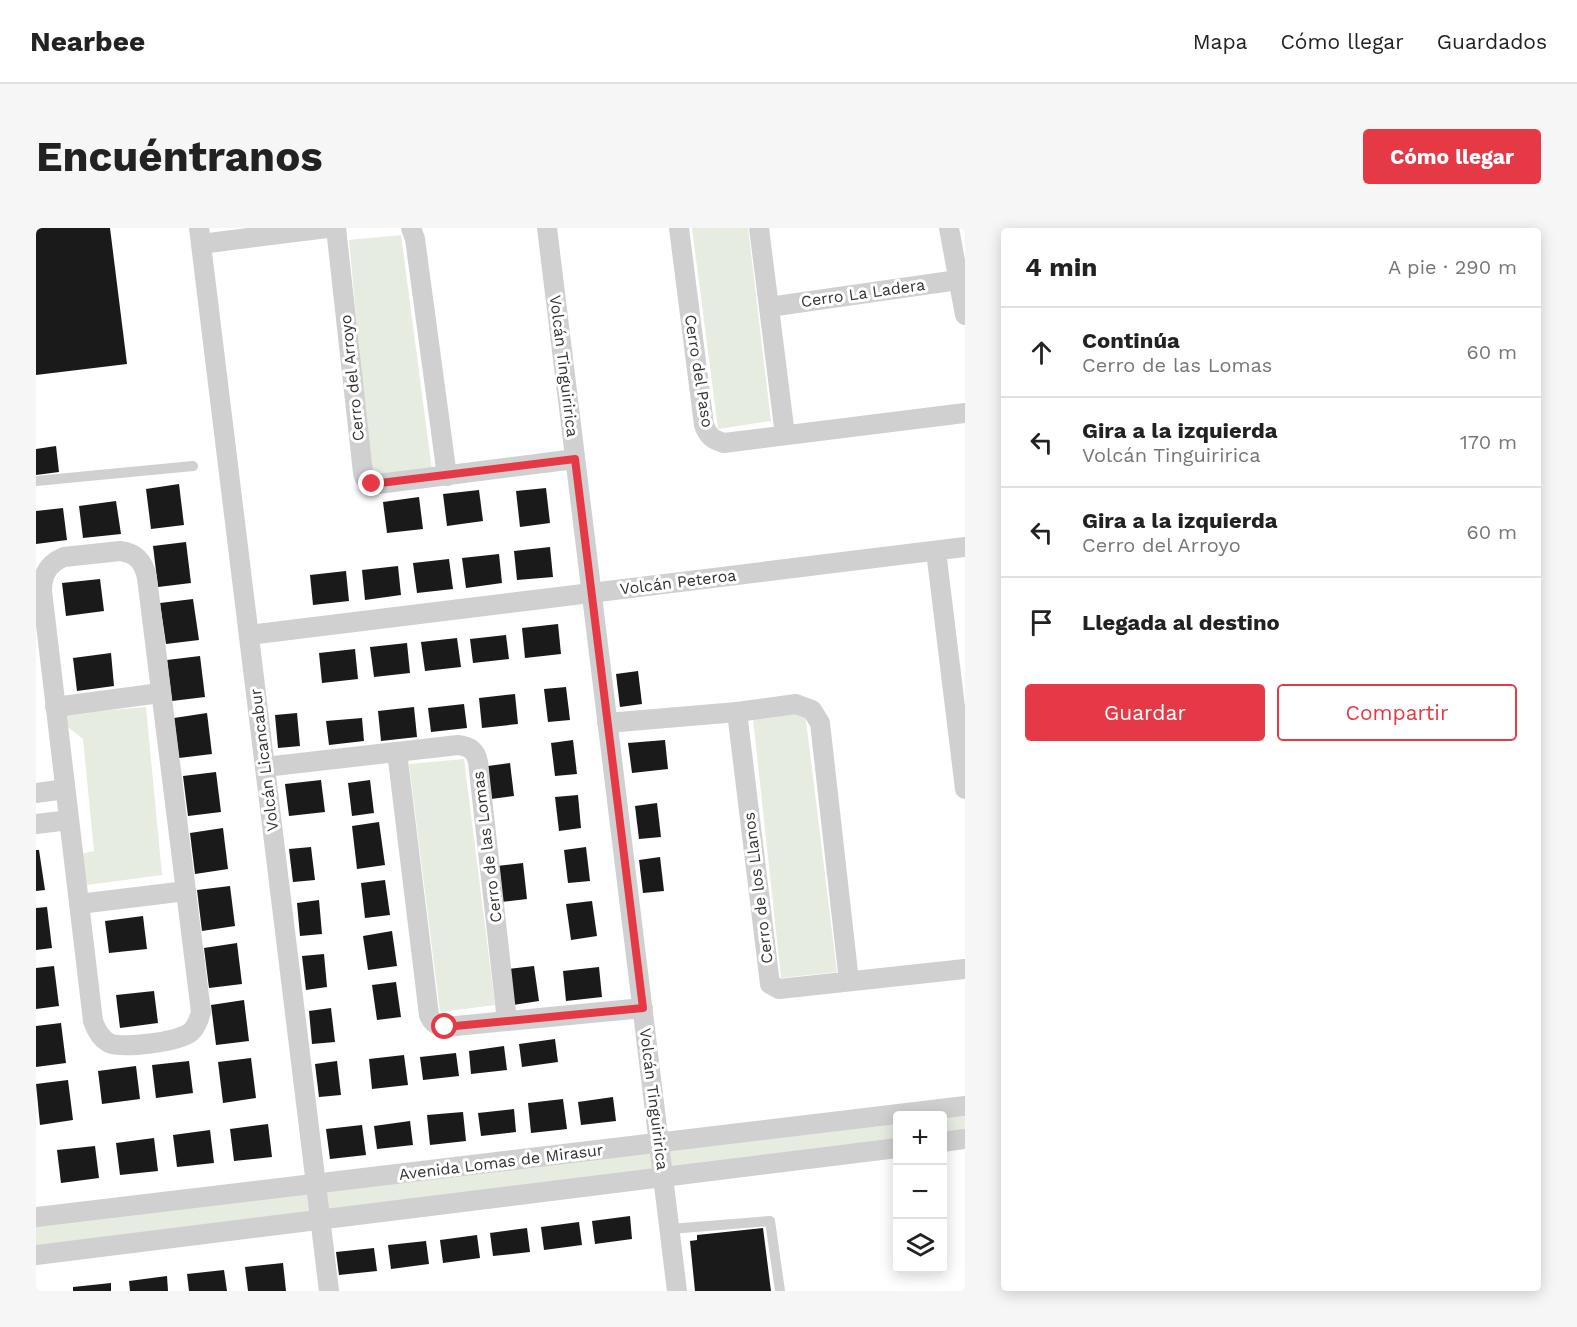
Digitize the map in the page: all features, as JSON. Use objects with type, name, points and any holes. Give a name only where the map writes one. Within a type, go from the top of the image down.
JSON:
[{"type":"street","points":[[200,236],[327,228]]},
{"type":"street","name":"Cerro del Arroyo","points":[[336,228],[364,477],[372,484],[378,484],[575,459]]},
{"type":"street","points":[[411,228],[416,239],[447,476]]},
{"type":"street","name":"Volcán Tinguiririca","points":[[547,228],[677,1291]]},
{"type":"street","name":"Cerro del Paso","points":[[679,228],[704,425],[711,438],[724,443],[965,413]]},
{"type":"street","points":[[759,228],[785,435]]},
{"type":"street","points":[[949,228],[965,315]]},
{"type":"street","name":"Volcán Licancabur","points":[[200,236],[329,1291]]},
{"type":"street","name":"Cerro La Ladera","points":[[769,307],[958,279]]},
{"type":"street","name":"Volcán Peteroa","points":[[249,635],[965,547]]},
{"type":"street","points":[[120,550],[132,554],[143,563],[147,578],[160,693],[201,1012],[195,1028],[182,1038],[118,1046],[99,1035],[93,1021],[42,583],[47,569],[64,557],[120,550]]},
{"type":"street","points":[[936,550],[958,683],[965,789]]},
{"type":"street","points":[[55,706],[160,693]]},
{"type":"street","points":[[608,723],[796,704],[812,710],[820,723],[849,981]]},
{"type":"street","name":"Cerro de los Llanos","points":[[737,711],[770,984],[779,989],[965,969]]},
{"type":"street","name":"Cerro de las Lomas","points":[[265,766],[458,745],[471,749],[477,757],[507,1021]]},
{"type":"street","points":[[397,752],[431,1020],[440,1027],[445,1027],[643,1008]]},
{"type":"street","points":[[36,793],[65,789]]},
{"type":"street","points":[[36,824],[69,820]]},
{"type":"street","points":[[79,904],[186,891]]},
{"type":"street","name":"Avenida Lomas de Mirasur","points":[[36,1217],[965,1106]]},
{"type":"street","points":[[947,1141],[965,1139]]},
{"type":"street","name":"Avenida Lomas de Mirasur","points":[[36,1255],[893,1148]]},
{"type":"lane","points":[[36,481],[193,466]]},
{"type":"lane","points":[[670,1229],[770,1221],[780,1291]]},
{"type":"shaded area","points":[[692,228],[748,228],[771,421],[718,429]]},
{"type":"shaded area","points":[[401,235],[432,470],[371,477],[349,240]]},
{"type":"shaded area","points":[[146,707],[162,875],[87,885],[81,854],[94,851],[83,739],[64,724],[67,715],[76,713]]},
{"type":"shaded area","points":[[805,712],[837,972],[781,978],[753,718]]},
{"type":"shaded area","points":[[464,759],[495,1005],[440,1012],[409,764]]},
{"type":"shaded area","points":[[965,1116],[965,1130],[947,1132],[947,1118]]},
{"type":"shaded area","points":[[893,1124],[893,1139],[36,1246],[36,1226]]},
{"type":"building","points":[[36,228],[110,228],[127,364],[36,375]]},
{"type":"building","points":[[56,446],[59,472],[36,475],[36,449]]},
{"type":"building","points":[[179,484],[184,525],[151,529],[146,489]]},
{"type":"building","points":[[546,488],[550,523],[520,527],[516,491]]},
{"type":"building","points":[[479,490],[483,521],[447,526],[443,494]]},
{"type":"building","points":[[419,497],[423,529],[387,533],[383,502]]},
{"type":"building","points":[[116,501],[121,534],[83,538],[79,506]]},
{"type":"building","points":[[63,508],[67,540],[36,544],[36,511]]},
{"type":"building","points":[[186,542],[191,583],[158,587],[153,546]]},
{"type":"building","points":[[550,547],[553,577],[517,580],[514,551]]},
{"type":"building","points":[[499,554],[502,583],[466,588],[462,558]]},
{"type":"building","points":[[449,559],[453,589],[417,593],[413,563]]},
{"type":"building","points":[[398,566],[401,595],[365,600],[362,570]]},
{"type":"building","points":[[346,571],[349,601],[313,605],[310,575]]},
{"type":"building","points":[[100,579],[104,611],[66,616],[62,583]]},
{"type":"building","points":[[193,599],[199,640],[166,644],[160,603]]},
{"type":"building","points":[[558,624],[561,654],[525,658],[522,628]]},
{"type":"building","points":[[506,635],[509,659],[473,663],[470,639]]},
{"type":"building","points":[[457,638],[461,667],[425,671],[421,642]]},
{"type":"building","points":[[407,643],[410,673],[374,677],[370,647]]},
{"type":"building","points":[[355,649],[358,679],[322,683],[319,653]]},
{"type":"building","points":[[111,653],[114,686],[77,691],[73,658]]},
{"type":"building","points":[[200,656],[205,697],[172,701],[167,660]]},
{"type":"building","points":[[638,671],[642,704],[620,707],[616,674]]},
{"type":"building","points":[[566,687],[570,720],[548,722],[544,689]]},
{"type":"building","points":[[515,694],[518,724],[482,728],[479,698]]},
{"type":"building","points":[[464,704],[467,728],[431,732],[428,708]]},
{"type":"building","points":[[414,707],[417,737],[381,741],[378,711]]},
{"type":"building","points":[[207,713],[212,754],[179,758],[174,718]]},
{"type":"building","points":[[297,713],[300,746],[278,748],[275,715]]},
{"type":"building","points":[[362,718],[364,741],[329,745],[326,721]]},
{"type":"building","points":[[573,740],[577,774],[555,776],[551,743]]},
{"type":"building","points":[[665,740],[668,769],[632,773],[628,743]]},
{"type":"building","points":[[510,763],[514,796],[491,799],[488,766]]},
{"type":"building","points":[[216,772],[221,812],[188,816],[183,776]]},
{"type":"building","points":[[321,780],[325,812],[289,816],[285,784]]},
{"type":"building","points":[[370,780],[374,813],[352,816],[348,783]]},
{"type":"building","points":[[578,795],[581,828],[559,831],[555,797]]},
{"type":"building","points":[[657,803],[661,837],[639,839],[635,806]]},
{"type":"building","points":[[379,822],[385,865],[357,869],[352,826]]},
{"type":"building","points":[[223,828],[228,869],[195,874],[190,833]]},
{"type":"building","points":[[311,847],[315,880],[293,882],[289,849]]},
{"type":"building","points":[[586,847],[590,881],[568,883],[564,850]]},
{"type":"building","points":[[36,850],[39,850],[45,890],[36,891]]},
{"type":"building","points":[[660,857],[664,891],[643,893],[639,860]]},
{"type":"building","points":[[523,863],[527,899],[501,902],[497,866]]},
{"type":"building","points":[[385,880],[390,915],[365,918],[361,883]]},
{"type":"building","points":[[230,886],[235,926],[202,931],[197,890]]},
{"type":"building","points":[[319,900],[322,934],[300,936],[297,903]]},
{"type":"building","points":[[592,901],[597,936],[571,940],[566,904]]},
{"type":"building","points":[[47,907],[52,948],[36,950],[36,908]]},
{"type":"building","points":[[143,916],[147,949],[109,953],[105,921]]},
{"type":"building","points":[[392,931],[397,966],[368,970],[363,936]]},
{"type":"building","points":[[237,943],[242,984],[209,988],[204,948]]},
{"type":"building","points":[[324,954],[327,987],[306,990],[302,956]]},
{"type":"building","points":[[54,966],[59,1006],[36,1009],[36,968]]},
{"type":"building","points":[[534,966],[539,1001],[513,1005],[508,969]]},
{"type":"building","points":[[599,967],[602,997],[566,1001],[563,971]]},
{"type":"building","points":[[396,982],[401,1017],[377,1020],[372,985]]},
{"type":"building","points":[[154,991],[158,1023],[120,1028],[116,995]]},
{"type":"building","points":[[244,1000],[249,1041],[216,1045],[211,1005]]},
{"type":"building","points":[[331,1008],[335,1042],[312,1044],[309,1011]]},
{"type":"building","points":[[61,1023],[66,1063],[36,1067],[36,1026]]},
{"type":"building","points":[[555,1039],[558,1062],[522,1067],[519,1044]]},
{"type":"building","points":[[504,1046],[507,1070],[471,1074],[469,1051]]},
{"type":"building","points":[[456,1053],[459,1076],[423,1080],[420,1057]]},
{"type":"building","points":[[404,1055],[408,1085],[372,1089],[369,1059]]},
{"type":"building","points":[[251,1058],[256,1098],[223,1103],[218,1062]]},
{"type":"building","points":[[189,1061],[193,1093],[156,1098],[152,1065]]},
{"type":"building","points":[[337,1061],[341,1095],[319,1097],[315,1064]]},
{"type":"building","points":[[136,1066],[140,1099],[102,1104],[98,1071]]},
{"type":"building","points":[[68,1080],[73,1120],[40,1125],[36,1084]]},
{"type":"building","points":[[613,1097],[616,1121],[581,1125],[578,1102]]},
{"type":"building","points":[[563,1099],[567,1129],[531,1133],[528,1103]]},
{"type":"building","points":[[514,1109],[516,1132],[481,1136],[478,1113]]},
{"type":"building","points":[[463,1112],[466,1141],[430,1145],[427,1115]]},
{"type":"building","points":[[410,1121],[413,1145],[377,1149],[374,1126]]},
{"type":"building","points":[[268,1124],[272,1157],[234,1161],[230,1129]]},
{"type":"building","points":[[362,1125],[366,1155],[330,1159],[326,1129]]},
{"type":"building","points":[[210,1130],[214,1163],[177,1167],[173,1135]]},
{"type":"building","points":[[154,1138],[158,1171],[120,1175],[116,1143]]},
{"type":"building","points":[[95,1146],[99,1178],[61,1183],[57,1150]]},
{"type":"building","points":[[630,1216],[632,1239],[595,1244],[592,1221]]},
{"type":"building","points":[[579,1222],[582,1245],[544,1250],[541,1227]]},
{"type":"building","points":[[527,1228],[530,1252],[493,1256],[490,1233]]},
{"type":"building","points":[[763,1228],[771,1291],[695,1291],[690,1241],[697,1240],[697,1235]]},
{"type":"building","points":[[477,1235],[480,1258],[443,1263],[440,1240]]},
{"type":"building","points":[[426,1241],[429,1264],[391,1269],[388,1245]]},
{"type":"building","points":[[374,1248],[377,1271],[339,1275],[336,1252]]},
{"type":"building","points":[[283,1263],[286,1291],[248,1291],[245,1267]]},
{"type":"building","points":[[224,1270],[227,1291],[189,1291],[187,1274]]},
{"type":"building","points":[[167,1276],[168,1291],[130,1291],[129,1281]]},
{"type":"building","points":[[111,1283],[111,1291],[73,1291],[73,1287]]},
{"type":"route","points":[[372,484],[575,459],[643,1008],[445,1027]]}]
